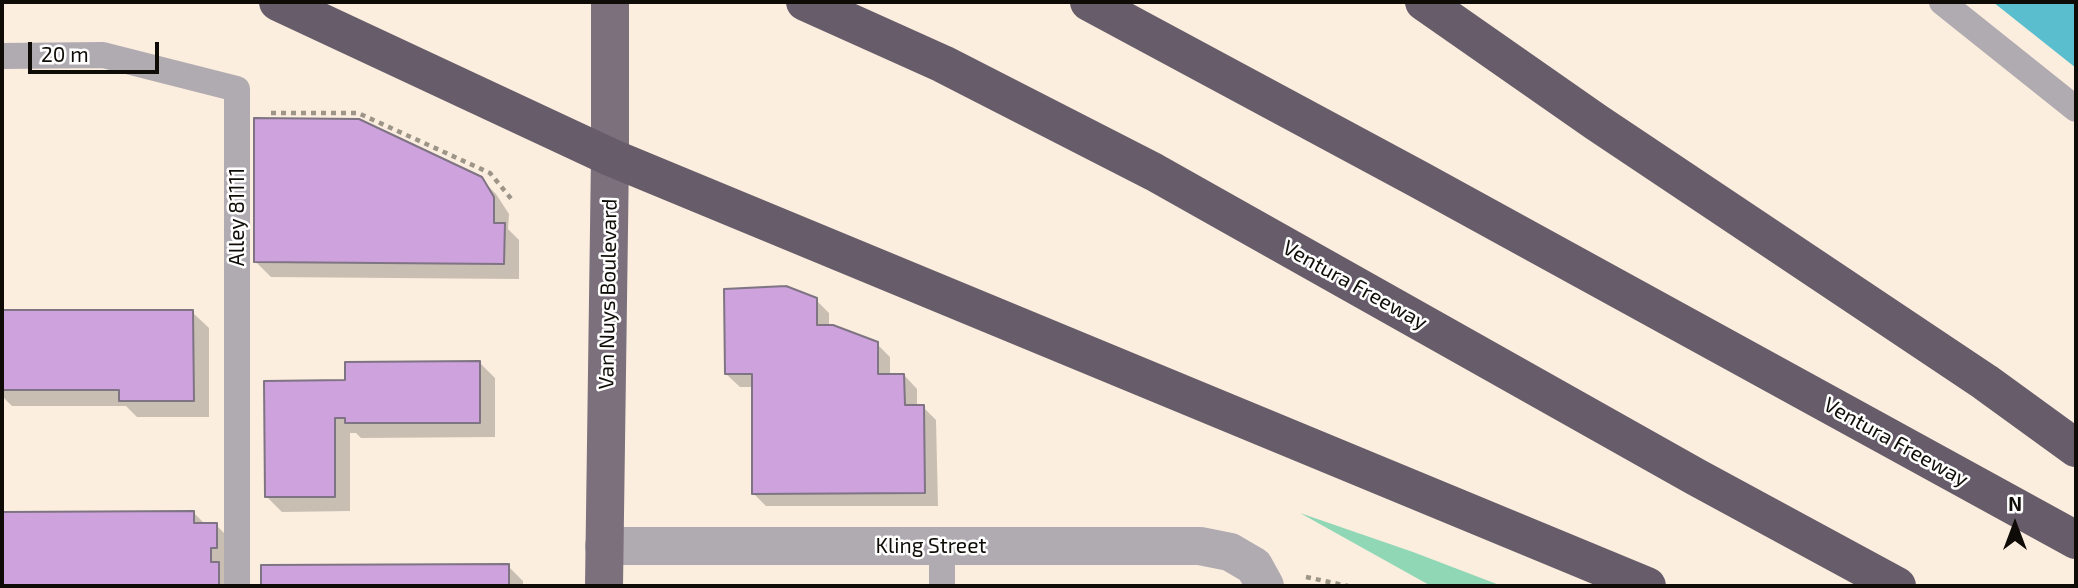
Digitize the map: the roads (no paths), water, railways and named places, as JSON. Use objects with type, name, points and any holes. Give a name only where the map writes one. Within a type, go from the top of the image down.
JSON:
[{"type":"highway","points":[[278,2],[610,157],[1647,586]]},
{"type":"highway","name":"Ventura Freeway","points":[[805,2],[943,64],[1154,172],[1696,477],[1897,586]]},
{"type":"highway","name":"Ventura Freeway","points":[[1089,2],[1348,140],[2076,540]]},
{"type":"highway","points":[[1424,2],[1596,122],[1985,382],[2076,448]]},
{"type":"main road","name":"Van Nuys Boulevard","points":[[604,586],[610,2]]},
{"type":"street","name":"Kling Street","points":[[604,546],[1200,546],[1230,552],[1260,576]]},
{"type":"lane","points":[[1942,2],[2076,109]]},
{"type":"lane","name":"Alley 81111","points":[[2,56],[103,55],[237,89],[237,586]]},
{"type":"lane","points":[[942,546],[942,586]]},
{"type":"water","points":[[1993,2],[2076,2],[2076,68]]}]
